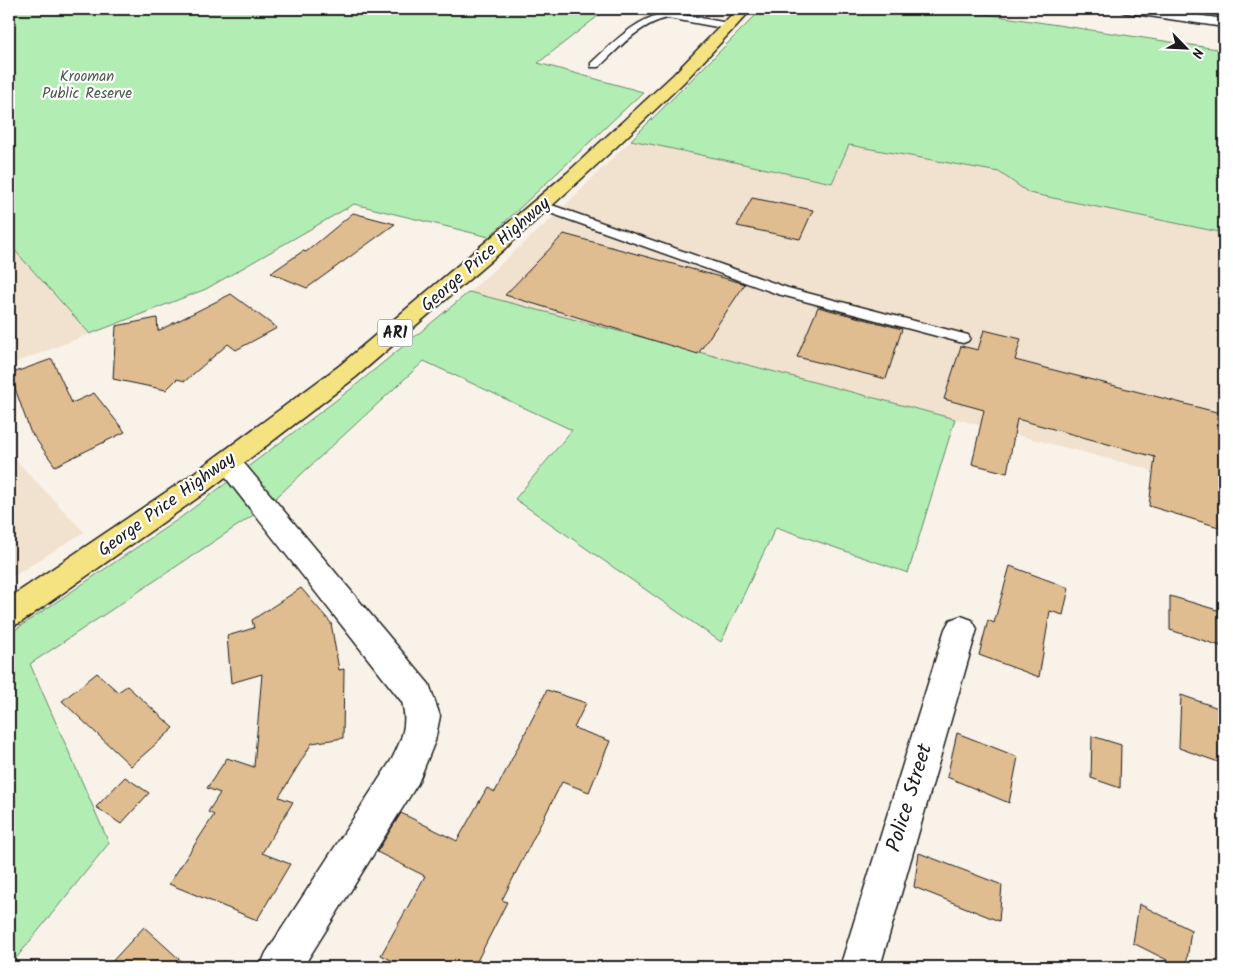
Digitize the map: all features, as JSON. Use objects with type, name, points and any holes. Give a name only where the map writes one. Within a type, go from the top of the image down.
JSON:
[{"type":"main road","name":"George Price Highway","points":[[9,614],[228,462],[308,403],[375,350],[543,206],[615,141],[745,9]]},
{"type":"street","points":[[1123,12],[1224,23]]},
{"type":"street","points":[[228,462],[417,696],[423,716],[418,741],[405,771],[280,967]]},
{"type":"street","name":"Police Street","points":[[860,967],[961,629]]},
{"type":"lane","points":[[595,66],[646,21],[658,16],[668,15],[728,26]]},
{"type":"lane","points":[[543,206],[783,291],[963,338]]},
{"type":"shaded area","points":[[631,140],[832,183],[848,145],[999,172],[1029,193],[1224,233],[1224,489],[469,292],[551,219]]},
{"type":"shaded area","points":[[9,244],[90,334],[9,365]]},
{"type":"shaded area","points":[[9,453],[84,532],[9,579]]},
{"type":"green space","name":"Krooman Public Reserve","points":[[9,9],[607,9],[538,63],[643,92],[489,237],[354,204],[206,289],[90,334],[9,244]]},
{"type":"green space","points":[[762,9],[951,9],[1224,50],[1224,233],[1029,193],[999,172],[849,145],[832,183],[631,140]]},
{"type":"green space","points":[[469,292],[955,419],[908,573],[776,527],[721,642],[515,499],[572,430],[424,361],[267,506],[30,664],[109,843],[9,967],[9,634],[180,518],[351,389]]},
{"type":"building","points":[[752,198],[813,210],[800,239],[737,226]]},
{"type":"building","points":[[353,213],[395,224],[307,288],[271,273],[303,251],[306,252]]},
{"type":"building","points":[[564,234],[745,284],[698,354],[505,295]]},
{"type":"building","points":[[231,294],[277,328],[236,350],[228,344],[185,381],[177,379],[166,390],[113,379],[116,326],[157,318],[158,331]]},
{"type":"building","points":[[818,307],[902,329],[886,379],[797,357]]},
{"type":"building","points":[[984,330],[1021,339],[1015,360],[1224,414],[1222,528],[1149,506],[1155,457],[1017,419],[1007,473],[972,464],[984,410],[944,399],[961,346],[978,350]]},
{"type":"building","points":[[52,359],[72,403],[94,393],[125,432],[55,466],[30,431],[10,374]]},
{"type":"building","points":[[1010,566],[1069,588],[1063,615],[1050,611],[1039,677],[979,655],[988,620],[994,623]]},
{"type":"building","points":[[301,588],[331,623],[339,670],[344,669],[343,738],[312,743],[279,797],[293,802],[262,853],[290,864],[257,920],[169,884],[214,815],[208,812],[220,793],[207,788],[227,758],[254,767],[262,674],[231,683],[227,636],[254,628],[252,620]]},
{"type":"building","points":[[1170,596],[1224,612],[1224,647],[1170,630]]},
{"type":"building","points":[[97,673],[118,692],[127,686],[174,728],[131,766],[62,701]]},
{"type":"building","points":[[547,690],[586,703],[574,728],[610,741],[589,792],[562,782],[502,900],[507,902],[474,967],[405,967],[381,955],[425,876],[377,852],[401,813],[457,841],[487,788],[495,792]]},
{"type":"building","points":[[1181,695],[1224,710],[1224,764],[1179,748]]},
{"type":"building","points":[[957,733],[1018,757],[1009,803],[947,777]]},
{"type":"building","points":[[1092,736],[1121,745],[1120,788],[1091,778]]},
{"type":"building","points":[[125,777],[149,793],[121,824],[96,807]]},
{"type":"building","points":[[919,853],[1002,885],[999,921],[914,887]]},
{"type":"building","points":[[1139,904],[1191,930],[1186,967],[1181,967],[1133,943]]},
{"type":"building","points":[[144,927],[188,967],[107,967]]}]
